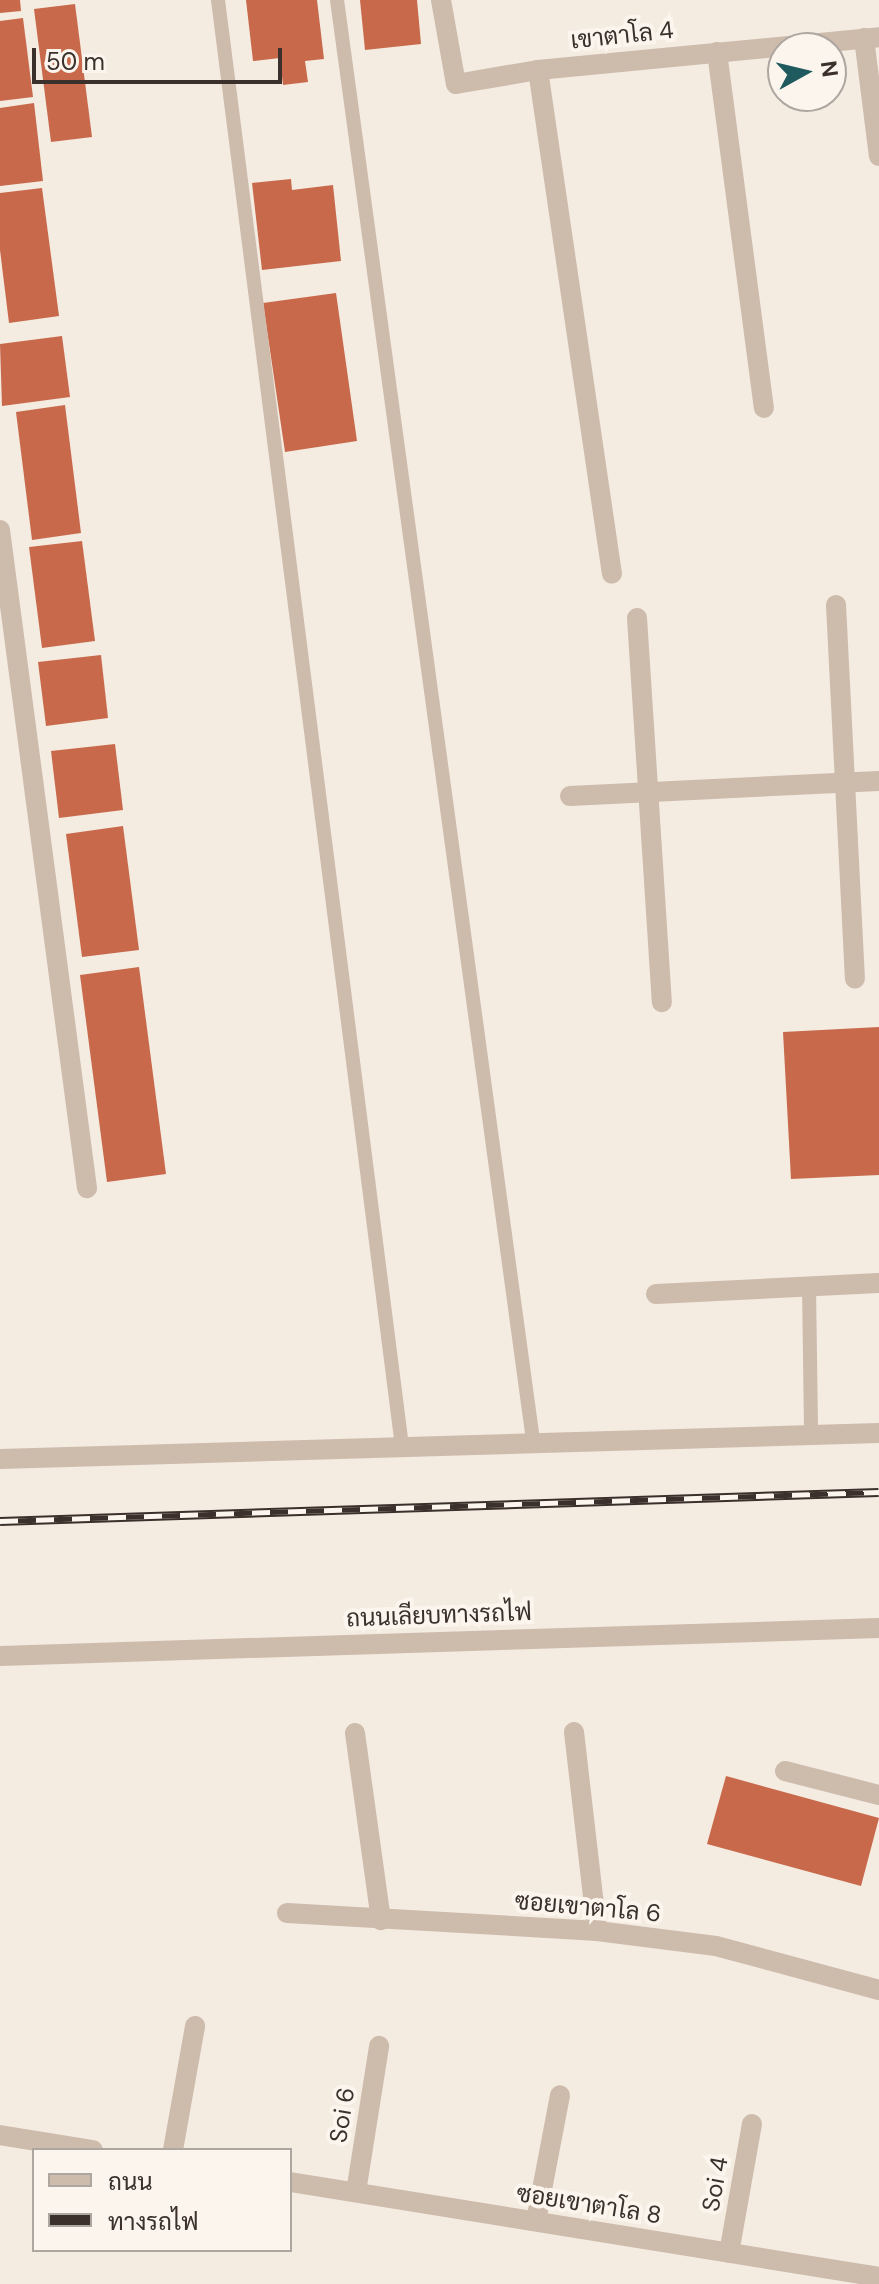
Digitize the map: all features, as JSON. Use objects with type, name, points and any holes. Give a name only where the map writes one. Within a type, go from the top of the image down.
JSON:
[{"type":"street","name":"เขาตาโล 4","points":[[441,0],[456,84],[538,70],[871,38]]},
{"type":"street","points":[[871,38],[879,156]]},
{"type":"street","points":[[717,52],[764,408]]},
{"type":"street","points":[[538,70],[612,574]]},
{"type":"street","points":[[0,530],[87,1188]]},
{"type":"street","points":[[836,605],[855,979]]},
{"type":"street","points":[[637,618],[662,1002]]},
{"type":"street","points":[[570,796],[879,781]]},
{"type":"street","points":[[656,1294],[879,1283]]},
{"type":"street","points":[[0,1459],[879,1433]]},
{"type":"street","name":"ถนนเลียบทางรถไฟ","points":[[0,1656],[879,1628]]},
{"type":"street","points":[[574,1732],[597,1931]]},
{"type":"street","points":[[355,1733],[381,1920]]},
{"type":"street","points":[[785,1771],[879,1795]]},
{"type":"street","name":"ซอยเขาตาโล 6","points":[[287,1913],[597,1931],[716,1946],[879,1990]]},
{"type":"street","points":[[173,2148],[195,2026]]},
{"type":"street","name":"Soi 6","points":[[356,2192],[379,2046]]},
{"type":"street","points":[[536,2221],[560,2095]]},
{"type":"street","name":"Soi 4","points":[[729,2253],[752,2124]]},
{"type":"street","points":[[0,2135],[81,2148]]},
{"type":"street","name":"ซอยเขาตาโล 8","points":[[292,2182],[879,2277]]},
{"type":"lane","points":[[218,0],[402,1446]]},
{"type":"lane","points":[[337,0],[533,1441]]},
{"type":"lane","points":[[809,1286],[811,1436]]},
{"type":"building","points":[[0,0],[20,0],[21,11],[0,13]]},
{"type":"building","points":[[246,0],[317,0],[324,59],[305,61],[308,82],[283,85],[280,58],[253,61]]},
{"type":"building","points":[[360,0],[417,0],[421,44],[365,50]]},
{"type":"building","points":[[75,4],[92,137],[51,142],[34,9]]},
{"type":"building","points":[[23,18],[33,97],[0,101],[0,21]]},
{"type":"building","points":[[34,103],[43,181],[0,186],[0,108]]},
{"type":"building","points":[[291,179],[292,190],[333,185],[341,261],[262,270],[252,183]]},
{"type":"building","points":[[42,188],[59,316],[9,323],[0,250],[0,193]]},
{"type":"building","points":[[336,293],[357,441],[285,452],[263,303]]},
{"type":"building","points":[[62,336],[70,397],[2,406],[0,344]]},
{"type":"building","points":[[65,405],[81,533],[32,540],[16,412]]},
{"type":"building","points":[[82,541],[95,641],[42,648],[29,547]]},
{"type":"building","points":[[101,655],[108,718],[46,726],[38,662]]},
{"type":"building","points":[[115,744],[123,810],[59,818],[51,751]]},
{"type":"building","points":[[123,826],[139,950],[82,957],[66,834]]},
{"type":"building","points":[[139,967],[166,1174],[107,1182],[80,975]]},
{"type":"building","points":[[879,1027],[879,1175],[791,1179],[783,1032]]},
{"type":"building","points":[[726,1776],[879,1818],[861,1886],[707,1844]]},
{"type":"railway","points":[[0,1521],[879,1492]]}]
